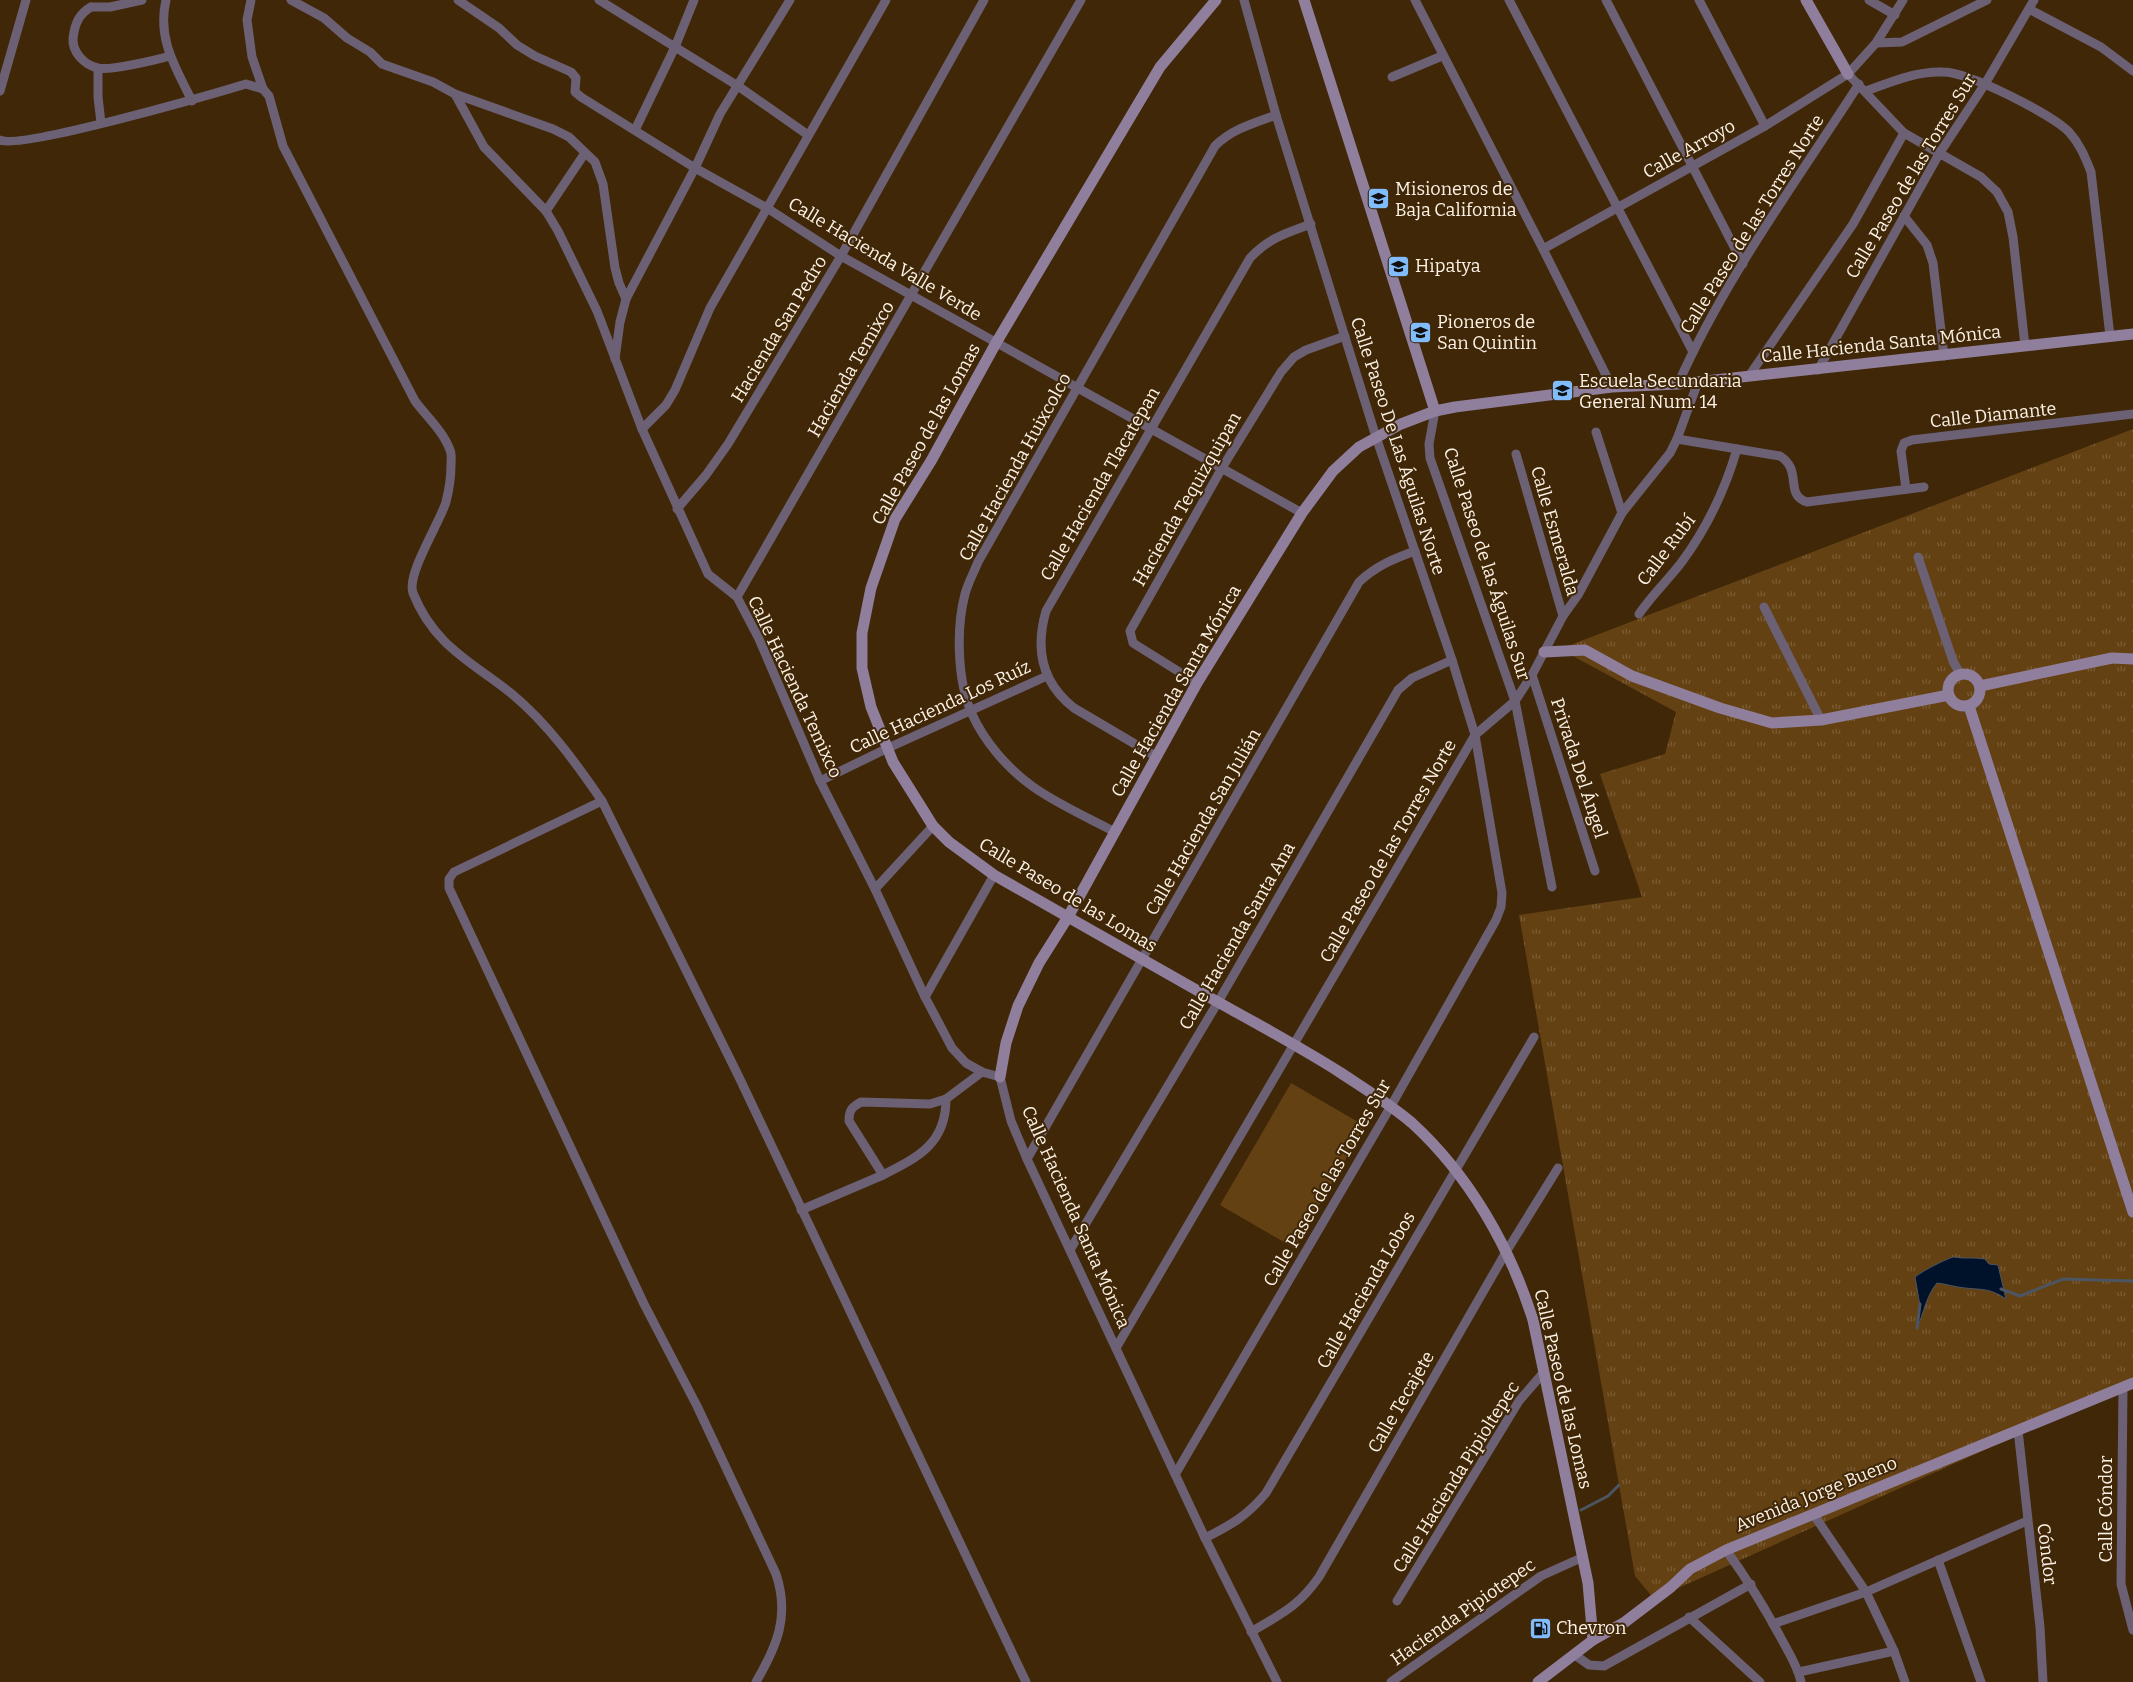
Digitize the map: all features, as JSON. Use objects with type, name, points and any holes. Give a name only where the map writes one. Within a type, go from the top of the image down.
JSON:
[{"type":"street","points":[[0,91],[26,0]]},
{"type":"street","points":[[142,0],[110,7],[89,3],[78,18],[73,42],[76,52],[82,60],[98,69],[170,56]]},
{"type":"street","points":[[166,0],[163,14],[163,31],[170,56],[192,101]]},
{"type":"street","points":[[251,0],[247,20],[252,57],[263,89],[269,96],[283,146],[415,401],[442,433],[451,452],[451,473],[446,503],[417,568],[412,590],[420,609],[443,641],[466,662],[513,695],[552,734],[579,767],[602,801],[738,1075],[1026,1682]]},
{"type":"street","points":[[291,0],[324,18],[347,38],[370,52],[382,64],[432,82],[455,94],[553,129],[569,137],[594,162],[603,184],[615,268],[626,299]]},
{"type":"street","name":"Calle Hacienda Valle Verde","points":[[458,0],[499,28],[517,45],[535,56],[571,72],[576,78],[575,92],[695,168],[767,208],[841,256],[1302,513]]},
{"type":"street","points":[[598,0],[738,86],[808,135]]},
{"type":"street","points":[[634,130],[674,48],[694,0]]},
{"type":"street","points":[[615,360],[620,322],[626,299],[695,168],[714,126],[790,0]]},
{"type":"street","points":[[642,429],[666,405],[675,390],[710,308],[886,0]]},
{"type":"street","name":"Hacienda San Pedro","points":[[677,509],[706,475],[728,444],[841,256],[984,0]]},
{"type":"street","name":"Hacienda Temixco","points":[[737,597],[1082,0]]},
{"type":"street","name":"Calle Paseo de las Lomas","points":[[1216,0],[1160,68],[996,343],[931,461],[895,518],[871,588],[862,633],[862,668],[871,706],[893,762],[933,826],[949,842],[994,876],[1294,1043],[1391,1106],[1412,1124],[1455,1170],[1477,1202],[1506,1252],[1526,1296],[1533,1320],[1581,1558],[1588,1583],[1593,1640]]},
{"type":"street","name":"Calle Paseo De Las Águilas Norte","points":[[1244,0],[1276,115],[1376,437],[1452,660],[1474,735],[1502,893],[1501,907]]},
{"type":"street","name":"Calle Paseo de las Águilas Sur","points":[[1304,0],[1435,411],[1429,444],[1430,458],[1514,701],[1552,887]]},
{"type":"street","points":[[1414,0],[1612,387]]},
{"type":"street","points":[[1509,0],[1693,352]]},
{"type":"street","points":[[1606,0],[1743,264]]},
{"type":"street","points":[[1699,0],[1765,126]]},
{"type":"street","points":[[1806,0],[1848,74],[1904,133],[1981,176],[1997,192],[2008,212],[2013,237],[2024,346]]},
{"type":"street","points":[[1869,0],[1895,15]]},
{"type":"street","points":[[1848,74],[1876,42],[1903,0]]},
{"type":"street","points":[[1876,42],[1902,42],[1986,0]]},
{"type":"street","name":"Calle Paseo de las Torres Sur","points":[[1818,370],[1939,154],[1985,84],[2034,0]]},
{"type":"street","points":[[2029,9],[2101,47],[2133,71]]},
{"type":"street","points":[[1392,77],[1442,56]]},
{"type":"street","points":[[98,69],[98,97],[101,123]]},
{"type":"street","points":[[1866,91],[1905,77],[1935,72],[1960,74],[1985,84],[2045,115],[2068,132],[2082,150],[2091,172],[2110,336]]},
{"type":"street","name":"Calle Arroyo","points":[[1543,249],[1765,126],[1848,74]]},
{"type":"street","points":[[0,140],[3,142],[15,141],[72,132],[192,101],[246,84],[263,89]]},
{"type":"street","name":"Calle Paseo de las Torres Norte","points":[[1678,384],[1693,352],[1743,264],[1859,84]]},
{"type":"street","name":"Calle Hacienda Temixco","points":[[455,94],[484,147],[546,212],[597,311],[642,429],[708,574],[737,597],[767,655],[820,782],[875,889],[925,997],[952,1048],[966,1063],[982,1072],[1000,1078]]},
{"type":"street","name":"Calle Hacienda Huixcolco","points":[[1115,832],[1034,788],[1015,773],[979,729],[971,712],[962,676],[960,650],[961,618],[965,593],[978,562],[1215,146],[1225,136],[1236,130],[1276,115]]},
{"type":"street","points":[[1749,376],[1853,224],[1904,133]]},
{"type":"street","points":[[546,212],[585,153]]},
{"type":"street","points":[[1904,216],[1926,245],[1933,264],[1944,356]]},
{"type":"street","name":"Calle Hacienda Tlacatepan","points":[[1157,757],[1074,708],[1064,700],[1047,676],[1041,650],[1040,631],[1046,611],[1250,258],[1263,244],[1280,235],[1311,224]]},
{"type":"street","name":"Calle Hacienda Santa Mónica","points":[[1276,1682],[1027,1159],[1011,1121],[1000,1078],[1006,1043],[1018,1006],[1039,963],[1068,917],[1197,684],[1302,513],[1333,471],[1359,447],[1401,424],[1435,411],[1612,387],[1678,384],[1818,370],[2133,334]]},
{"type":"street","name":"Hacienda Tequizquipan","points":[[1197,684],[1133,643],[1130,632],[1222,468],[1281,372],[1294,357],[1306,350],[1345,336]]},
{"type":"street","name":"Calle Paseo de las Torres Norte","points":[[1116,1348],[1474,735],[1514,701],[1532,675],[1563,616],[1578,595],[1622,513],[1655,473],[1677,439],[1698,382]]},
{"type":"street","name":"Calle Diamante","points":[[1906,489],[1901,451],[1904,443],[1912,440],[2133,414]]},
{"type":"street","points":[[1596,432],[1622,513]]},
{"type":"street","points":[[1677,439],[1780,456],[1788,460],[1792,467],[1795,494],[1800,500],[1807,502],[1924,487]]},
{"type":"street","name":"Calle Rubí","points":[[1639,614],[1651,596],[1680,564],[1708,522],[1729,474],[1737,448]]},
{"type":"street","name":"Calle Esmeralda","points":[[1516,454],[1563,616]]},
{"type":"street","name":"Calle Hacienda San Julián","points":[[1027,1159],[1359,582],[1371,570],[1385,562],[1415,551]]},
{"type":"street","points":[[1918,557],[1953,661],[1960,674]]},
{"type":"street","points":[[1764,607],[1821,720]]},
{"type":"street","points":[[1544,652],[1585,650],[1632,676],[1720,708],[1772,723],[1821,720],[1949,695]]},
{"type":"street","points":[[1980,686],[2112,658],[2133,659]]},
{"type":"street","name":"Calle Hacienda Santa Ana","points":[[1070,1250],[1218,1002],[1398,690],[1412,678],[1452,660]]},
{"type":"street","points":[[1960,674],[1974,677],[1980,686],[1980,696],[1974,704],[1969,706],[1959,706],[1949,695],[1948,690],[1951,680],[1960,674]]},
{"type":"street","name":"Privada Del Ángel","points":[[1532,675],[1595,871]]},
{"type":"street","name":"Calle Hacienda Los Ruíz","points":[[820,782],[888,748],[1047,676]]},
{"type":"street","points":[[1969,706],[2133,1212]]},
{"type":"street","points":[[602,801],[454,872],[449,879],[449,888],[644,1304],[697,1406],[776,1574],[781,1588],[783,1606],[781,1622],[777,1640],[756,1682]]},
{"type":"street","points":[[875,889],[933,826]]},
{"type":"street","points":[[925,997],[994,876]]},
{"type":"street","name":"Calle Paseo de las Torres Sur","points":[[1176,1473],[1391,1106],[1496,920],[1501,907]]},
{"type":"street","name":"Calle Hacienda Lobos","points":[[1206,1538],[1239,1521],[1252,1510],[1266,1493],[1534,1037]]},
{"type":"street","points":[[883,1175],[849,1121],[849,1112],[853,1106],[861,1102],[930,1104],[946,1099],[982,1072]]},
{"type":"street","points":[[802,1210],[907,1163],[936,1139],[946,1117],[946,1099]]},
{"type":"street","name":"Calle Tecajete","points":[[1251,1632],[1290,1609],[1306,1596],[1319,1577],[1506,1252],[1558,1168]]},
{"type":"street","name":"Calle Hacienda Pipioltepec","points":[[1397,1601],[1518,1401],[1544,1372]]},
{"type":"street","name":"Avenida Jorge Bueno","points":[[1538,1682],[1593,1640],[1626,1622],[1671,1587],[1690,1569],[1726,1550],[2128,1385]]},
{"type":"street","name":"Calle Cóndor","points":[[2128,1385],[2121,1584],[2133,1630]]},
{"type":"street","name":"Cóndor","points":[[2018,1430],[2040,1627],[2043,1682]]},
{"type":"street","points":[[1814,1515],[1866,1592],[1894,1651],[1905,1682]]},
{"type":"street","points":[[1773,1624],[1866,1592],[2027,1521]]},
{"type":"street","points":[[1726,1550],[1751,1584],[1799,1672],[1801,1682]]},
{"type":"street","name":"Hacienda Pipiotepec","points":[[1391,1682],[1541,1576],[1581,1558]]},
{"type":"street","points":[[1938,1560],[1981,1682]]},
{"type":"street","points":[[1575,1655],[1589,1666],[1604,1666],[1751,1584]]},
{"type":"street","points":[[1689,1617],[1760,1682]]},
{"type":"street","points":[[1799,1672],[1894,1651]]},
{"type":"green space","points":[[2133,429],[2133,1383],[1654,1599],[1635,1576],[1519,915],[1642,897],[1600,774],[1665,754],[1676,712],[1560,649]]},
{"type":"green space","points":[[1291,1083],[1365,1126],[1294,1248],[1220,1205]]},
{"type":"water","points":[[1953,1257],[1985,1259],[1989,1264],[1998,1265],[2006,1299],[1986,1290],[1961,1288],[1937,1283],[1928,1299],[1917,1328],[1920,1306],[1915,1277],[1923,1271]]},
{"type":"waterway","points":[[2001,1289],[2020,1296],[2063,1279],[2133,1281]]},
{"type":"waterway","points":[[1917,1328],[1920,1304]]},
{"type":"waterway","points":[[1581,1510],[1608,1496],[1619,1485]]},
{"type":"place","name":"Misioneros de Baja California","points":[[1379,199]]},
{"type":"place","name":"Hipatya","points":[[1399,266]]},
{"type":"place","name":"Pioneros de San Quintin","points":[[1421,332]]},
{"type":"place","name":"Escuela Secundaria General Num. 14","points":[[1563,391]]},
{"type":"place","name":"Chevron","points":[[1540,1628]]}]
